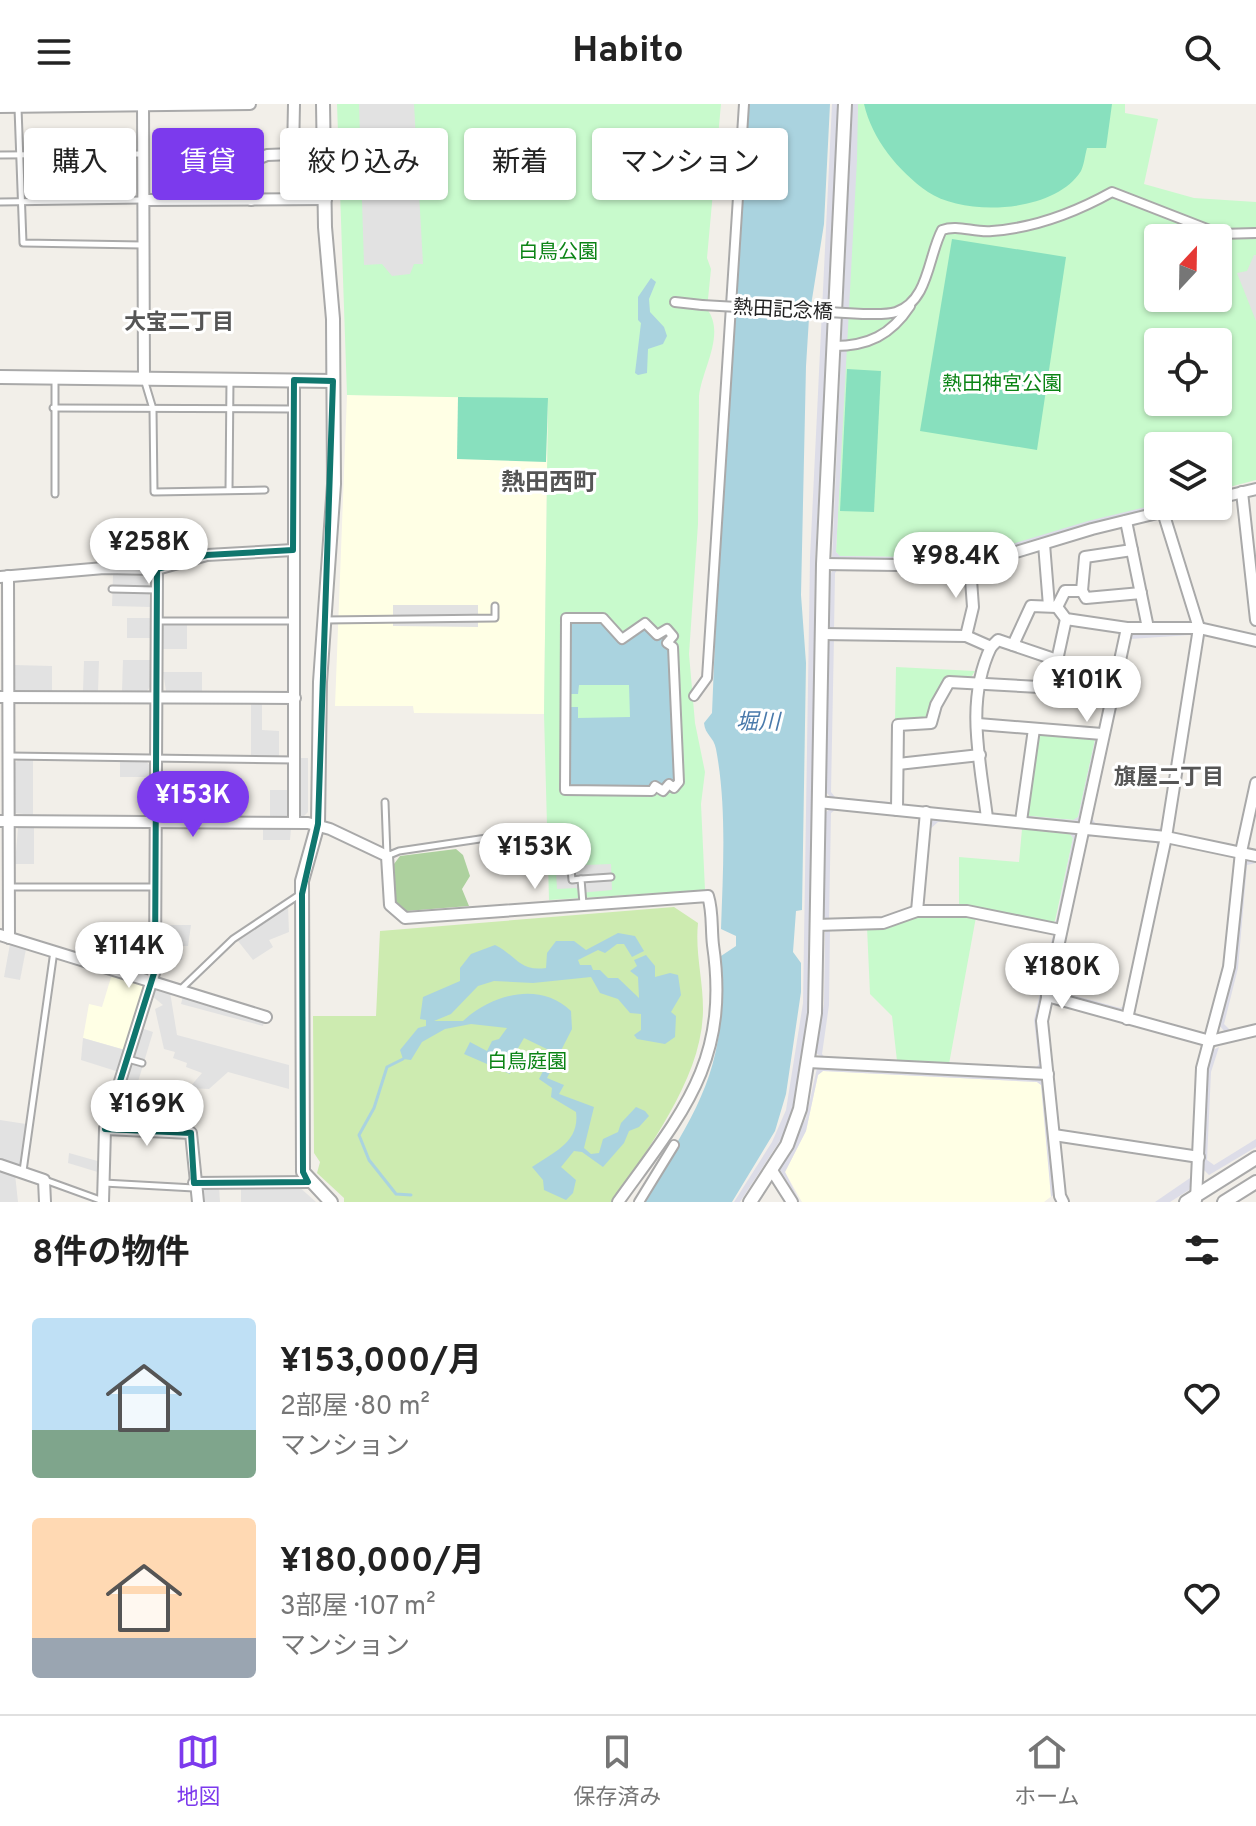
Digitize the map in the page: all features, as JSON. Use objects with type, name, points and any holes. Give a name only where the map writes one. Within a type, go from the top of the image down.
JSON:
[{"type":"street","points":[[0,107],[250,104]]},
{"type":"street","points":[[264,156],[293,154],[294,104]]},
{"type":"street","points":[[323,104],[324,128]]},
{"type":"street","points":[[694,696],[707,678],[744,104]]},
{"type":"street","points":[[750,1202],[787,1145],[798,1118],[816,994],[823,564],[845,104]]},
{"type":"street","points":[[143,105],[144,379]]},
{"type":"street","points":[[730,300],[726,296],[739,115]]},
{"type":"street","points":[[834,346],[856,346],[883,336],[902,319],[926,278],[942,230],[951,226],[988,232],[1027,226],[1091,204],[1112,192],[1220,234],[1256,233]]},
{"type":"street","points":[[144,200],[152,200]]},
{"type":"street","points":[[326,200],[334,484],[324,620],[318,824],[302,894],[303,1172],[308,1182],[331,1202]]},
{"type":"street","name":"熱田記念橋","points":[[675,302],[863,314],[896,312],[915,299]]},
{"type":"street","points":[[0,377],[333,381]]},
{"type":"street","points":[[294,380],[294,822]]},
{"type":"street","points":[[1232,494],[1256,489]]},
{"type":"street","points":[[1242,492],[1256,620]]},
{"type":"street","points":[[823,564],[970,566],[1144,517]]},
{"type":"street","points":[[1127,1019],[1166,837],[1199,628],[1165,520]]},
{"type":"street","points":[[1126,521],[1148,628]]},
{"type":"street","points":[[1044,544],[1053,607],[1066,619],[1127,628],[1199,628],[1256,641]]},
{"type":"street","points":[[266,1017],[150,978],[4,936],[9,887],[4,821],[9,756],[4,697],[4,577],[27,579],[104,568],[157,569],[207,555],[293,550]]},
{"type":"street","points":[[1132,550],[1085,557],[1082,591],[1086,598],[1141,593]]},
{"type":"street","points":[[966,636],[973,607],[970,566]]},
{"type":"street","points":[[103,1202],[105,1129],[155,970],[157,569]]},
{"type":"street","points":[[1053,607],[1065,591],[1082,591]]},
{"type":"street","points":[[1013,645],[1031,606],[1053,607]]},
{"type":"street","points":[[566,618],[603,618],[622,639],[645,623],[657,635],[667,629],[673,636],[667,643],[673,647],[674,679],[679,782],[674,788],[669,784],[663,791],[655,786],[652,791],[565,790],[566,618]]},
{"type":"street","points":[[1051,688],[1066,619]]},
{"type":"street","points":[[1058,1200],[1042,1021],[1127,628]]},
{"type":"street","points":[[821,634],[966,636],[991,647]]},
{"type":"street","points":[[987,818],[977,683],[991,647],[998,640],[1057,660]]},
{"type":"street","points":[[897,810],[898,725],[931,723],[936,705],[949,682],[1112,691]]},
{"type":"street","points":[[4,697],[295,698]]},
{"type":"street","points":[[978,724],[1102,734]]},
{"type":"street","points":[[1021,821],[1034,729]]},
{"type":"street","points":[[898,764],[980,755]]},
{"type":"street","points":[[1193,1200],[1199,1157],[1202,1068],[1229,967],[1241,852],[1256,783]]},
{"type":"street","points":[[818,802],[1166,837],[1256,856]]},
{"type":"street","points":[[917,911],[926,812]]},
{"type":"street","points":[[4,821],[318,824],[387,856],[390,905],[405,918],[708,896],[718,973],[711,1050],[691,1097],[618,1202]]},
{"type":"street","points":[[816,925],[883,923],[917,911],[967,911],[1061,930]]},
{"type":"street","points":[[1047,996],[1210,1041],[1256,1030]]},
{"type":"street","points":[[808,1062],[1048,1074]]},
{"type":"street","points":[[105,1129],[191,1133],[198,1202]]},
{"type":"street","points":[[1054,1135],[1199,1157]]},
{"type":"street","points":[[639,1202],[674,1145]]},
{"type":"street","points":[[1193,1200],[1256,1158]]},
{"type":"street","points":[[0,1165],[44,1180],[45,1202]]},
{"type":"street","points":[[771,1169],[792,1202]]},
{"type":"street","points":[[194,1185],[308,1182]]},
{"type":"street","points":[[1224,1202],[1256,1182]]},
{"type":"lane","points":[[18,107],[23,243],[145,245]]},
{"type":"lane","points":[[0,155],[144,154]]},
{"type":"lane","points":[[0,202],[144,200]]},
{"type":"lane","points":[[55,377],[55,494]]},
{"type":"lane","points":[[144,379],[153,409],[154,492],[265,490]]},
{"type":"lane","points":[[229,490],[230,379]]},
{"type":"lane","points":[[53,408],[294,409]]},
{"type":"lane","points":[[112,589],[157,590]]},
{"type":"lane","points":[[324,620],[495,618],[495,606]]},
{"type":"lane","points":[[157,621],[296,621]]},
{"type":"lane","points":[[9,756],[295,760]]},
{"type":"lane","points":[[385,802],[387,856],[399,851],[500,836]]},
{"type":"lane","points":[[568,836],[572,880],[611,877]]},
{"type":"lane","points":[[581,879],[583,905]]},
{"type":"lane","points":[[9,887],[155,887]]},
{"type":"lane","points":[[182,988],[233,939],[302,894]]},
{"type":"lane","points":[[23,1171],[54,951]]},
{"type":"lane","points":[[126,1058],[142,1063]]},
{"type":"lane","points":[[44,1180],[103,1202]]},
{"type":"lane","points":[[103,1183],[194,1185]]},
{"type":"highlighted area","points":[[294,380],[333,381],[318,824],[302,894],[303,1172],[308,1182],[194,1183],[191,1133],[105,1129],[155,970],[157,569],[207,555],[293,550]]},
{"type":"shaded area","points":[[359,104],[414,104],[415,128],[360,128]]},
{"type":"shaded area","points":[[832,104],[838,104],[837,145],[815,563],[810,1001],[792,1111],[783,1136],[740,1202],[734,1202],[772,1142],[786,1110],[803,1003],[810,558]]},
{"type":"shaded area","points":[[852,104],[858,104],[836,552],[840,556],[966,558],[1088,521],[1144,507],[1144,512],[966,562],[832,558]]},
{"type":"shaded area","points":[[362,200],[419,200],[423,264],[414,264],[410,274],[392,276],[382,264],[364,265]]},
{"type":"shaded area","points":[[1254,255],[1256,321],[1237,273],[1247,271]]},
{"type":"shaded area","points":[[347,395],[548,398],[544,714],[414,713],[413,706],[335,706]]},
{"type":"shaded area","points":[[833,569],[838,569],[835,573],[834,631],[829,627],[830,575]]},
{"type":"shaded area","points":[[113,574],[148,576],[150,607],[112,606]]},
{"type":"shaded area","points":[[393,605],[478,605],[478,627],[393,626]]},
{"type":"shaded area","points":[[127,618],[150,618],[150,638],[127,638]]},
{"type":"shaded area","points":[[163,623],[187,623],[187,649],[163,649]]},
{"type":"shaded area","points":[[1193,632],[1194,639],[1190,635],[1130,639],[1092,818],[1095,823],[1163,827],[1161,831],[1094,825],[1089,821],[1130,633]]},
{"type":"shaded area","points":[[834,637],[831,792],[835,797],[890,802],[894,799],[892,806],[833,800],[826,792],[829,642]]},
{"type":"shaded area","points":[[123,660],[151,660],[150,687],[147,691],[122,691]]},
{"type":"shaded area","points":[[84,661],[99,661],[98,692],[83,691]]},
{"type":"shaded area","points":[[14,665],[52,666],[52,691],[14,690]]},
{"type":"shaded area","points":[[163,672],[202,672],[202,691],[166,691]]},
{"type":"shaded area","points":[[251,704],[262,704],[262,730],[279,731],[279,757],[251,757]]},
{"type":"shaded area","points":[[1092,737],[1098,739],[1081,821],[1026,818],[1026,811],[1029,816],[1073,820],[1078,817],[1095,740]]},
{"type":"shaded area","points":[[298,758],[308,758],[308,812],[303,817],[298,817]]},
{"type":"shaded area","points":[[18,760],[33,760],[33,815],[14,813],[15,763]]},
{"type":"shaded area","points":[[120,761],[146,761],[151,767],[151,777],[120,777]]},
{"type":"shaded area","points":[[270,790],[291,790],[288,816],[270,816]]},
{"type":"shaded area","points":[[833,807],[920,815],[922,822],[919,818],[835,810],[831,813],[829,922],[824,917],[826,812]]},
{"type":"shaded area","points":[[933,818],[1076,834],[1058,923],[1051,924],[1056,921],[1073,838],[1070,834],[959,822],[938,822],[928,831]]},
{"type":"shaded area","points":[[18,828],[34,828],[34,864],[15,864]]},
{"type":"shaded area","points":[[263,828],[291,828],[290,840],[263,840]]},
{"type":"shaded area","points":[[1088,832],[1154,840],[1160,844],[1159,847],[1156,843],[1087,838],[1056,986],[1058,991],[1053,989]]},
{"type":"shaded area","points":[[583,836],[585,865],[611,864],[612,890],[579,893],[576,888],[557,889],[554,837]]},
{"type":"shaded area","points":[[1246,858],[1256,858],[1256,863],[1247,865],[1238,968],[1224,1024],[1230,1030],[1256,1025],[1226,1033],[1219,1025],[1234,966]]},
{"type":"shaded area","points":[[288,906],[289,932],[269,940],[273,947],[253,960],[238,941]]},
{"type":"shaded area","points":[[100,923],[115,923],[115,962],[100,956]]},
{"type":"shaded area","points":[[163,925],[191,925],[188,946],[183,946],[182,960],[163,959]]},
{"type":"shaded area","points":[[830,929],[829,1005],[822,1054],[825,1058],[817,1054],[817,1049],[824,1004],[825,932]]},
{"type":"shaded area","points":[[1050,931],[1057,935],[1037,1020],[1042,1066],[1036,1068],[1039,1064],[1034,1020],[1053,935]]},
{"type":"shaded area","points":[[10,944],[26,949],[20,980],[4,977]]},
{"type":"shaded area","points":[[112,974],[145,983],[125,1050],[83,1038],[89,1004],[102,1007]]},
{"type":"shaded area","points":[[158,988],[170,992],[177,1035],[289,1065],[289,1089],[228,1072],[209,1089],[189,1088],[202,1073],[186,1067],[187,1063],[173,1058],[175,1052],[164,1049],[155,1009],[163,1005],[152,996],[152,990]]},
{"type":"shaded area","points":[[1065,993],[1120,1008],[1124,1006],[1120,1011]]},
{"type":"shaded area","points":[[183,996],[265,1018],[263,1026],[181,1004]]},
{"type":"shaded area","points":[[141,1028],[153,1032],[137,1085],[149,1089],[146,1102],[121,1095]]},
{"type":"shaded area","points":[[83,1038],[125,1050],[119,1072],[81,1060]]},
{"type":"shaded area","points":[[1219,1047],[1211,1072],[1207,1160],[1214,1165],[1256,1139],[1256,1147],[1209,1175],[1202,1168],[1207,1072],[1213,1050]]},
{"type":"shaded area","points":[[817,1068],[1041,1079],[1056,1193],[1051,1197],[1041,1085],[1037,1082],[823,1071],[818,1075],[806,1131],[785,1172],[800,1202],[780,1170],[806,1118]]},
{"type":"shaded area","points":[[823,1071],[1037,1082],[1041,1085],[1053,1195],[1044,1202],[802,1202],[785,1172],[806,1131],[818,1075]]},
{"type":"shaded area","points":[[0,1120],[26,1124],[20,1166],[0,1160]]},
{"type":"shaded area","points":[[69,1153],[101,1162],[101,1173],[68,1163]]},
{"type":"shaded area","points":[[0,1169],[15,1174],[18,1202],[0,1202]]},
{"type":"shaded area","points":[[1193,1176],[1189,1190],[1170,1202],[1155,1202]]},
{"type":"shaded area","points":[[297,1185],[316,1202],[241,1202],[241,1186]]},
{"type":"shaded area","points":[[219,1186],[220,1202],[200,1202],[199,1187]]},
{"type":"green space","name":"白鳥公園","points":[[337,104],[721,104],[719,128],[592,128],[592,200],[712,200],[707,258],[711,269],[707,309],[712,319],[714,340],[699,396],[698,524],[689,654],[695,723],[705,772],[701,804],[705,890],[549,900],[544,714],[548,399],[347,395],[340,200],[448,200],[448,128],[338,128]]},
{"type":"green space","name":"熱田神宮公園","points":[[858,104],[1125,104],[1125,113],[1158,119],[1144,184],[1194,198],[1256,202],[1256,480],[1232,486],[1232,432],[1144,432],[1144,508],[966,558],[839,556],[836,552]]},
{"type":"green space","points":[[864,104],[1112,104],[1106,148],[1087,148],[1081,171],[1068,185],[1051,196],[1031,203],[986,207],[944,200],[917,184],[880,142]]},
{"type":"green space","points":[[952,239],[1066,257],[1037,450],[920,431]]},
{"type":"green space","points":[[847,369],[881,371],[874,512],[840,511]]},
{"type":"green space","points":[[458,397],[548,398],[546,462],[457,459]]},
{"type":"green space","points":[[896,667],[975,671],[970,679],[947,678],[926,720],[895,722]]},
{"type":"green space","points":[[1041,732],[1092,737],[1095,740],[1078,817],[1074,820],[1029,816],[1026,811]]},
{"type":"green space","points":[[1022,829],[1070,834],[1073,838],[1055,921],[1051,924],[959,907],[959,857],[1019,862]]},
{"type":"green space","points":[[456,849],[463,855],[470,876],[462,889],[469,906],[406,911],[395,901],[394,864],[400,856]]},
{"type":"green space","name":"白鳥庭園","points":[[674,907],[698,923],[703,1009],[701,1035],[684,1085],[615,1202],[344,1202],[344,1198],[317,1173],[320,1162],[314,1153],[313,1016],[376,1016],[380,931]]},
{"type":"green space","points":[[966,914],[976,917],[949,1064],[897,1061],[892,1016],[870,994],[867,927],[917,915]]},
{"type":"water","name":"堀川","points":[[746,104],[830,104],[824,224],[809,318],[806,366],[801,595],[806,663],[802,910],[796,911],[793,952],[801,963],[801,992],[786,1094],[775,1131],[732,1202],[641,1202],[679,1140],[705,1087],[719,1030],[721,956],[736,946],[736,936],[721,929],[722,793],[716,749],[704,723],[712,713],[722,471],[740,200],[788,200],[788,128],[744,128]]},
{"type":"water","points":[[651,278],[656,282],[649,299],[650,312],[664,327],[667,336],[663,344],[648,349],[647,373],[638,375],[635,373],[641,323],[638,320],[638,297]]},
{"type":"water","points":[[568,620],[602,621],[621,642],[646,626],[657,637],[666,631],[671,637],[676,772],[673,776],[676,781],[663,788],[567,787],[567,707],[578,707],[578,718],[630,717],[629,685],[579,685],[578,694],[568,694]]},
{"type":"water","points":[[618,933],[635,936],[644,951],[632,957],[624,944],[617,944],[605,953],[598,950],[578,960],[580,965],[591,965],[593,970],[600,970],[608,978],[618,978],[639,998],[638,977],[630,971],[637,966],[634,960],[646,955],[655,966],[655,977],[670,973],[678,975],[681,995],[671,1012],[676,1016],[675,1037],[665,1044],[637,1039],[634,1035],[641,1030],[641,1014],[630,1013],[618,999],[600,993],[591,977],[533,983],[494,981],[478,986],[451,1014],[434,1021],[463,1021],[488,1004],[516,995],[545,996],[559,1002],[571,1011],[572,1029],[547,1078],[564,1085],[559,1094],[594,1107],[584,1148],[591,1154],[599,1153],[603,1139],[618,1132],[621,1123],[636,1107],[649,1116],[639,1127],[629,1131],[624,1143],[603,1167],[582,1152],[574,1151],[561,1167],[576,1180],[573,1193],[566,1200],[544,1190],[543,1180],[532,1167],[570,1139],[576,1122],[576,1112],[551,1097],[552,1088],[539,1079],[553,1052],[524,1038],[514,1055],[510,1074],[464,1054],[470,1042],[487,1051],[492,1041],[499,1039],[507,1028],[471,1024],[445,1029],[422,1042],[411,1060],[403,1059],[400,1050],[418,1028],[426,1026],[426,1020],[420,1019],[423,997],[460,981],[460,968],[471,954],[495,945],[530,968],[546,968],[547,953],[556,941],[574,941],[586,950]]},
{"type":"waterway","points":[[403,1059],[387,1067],[374,1108],[359,1135],[369,1160],[396,1194],[411,1195]]},
{"type":"district","name":"大宝二丁目","points":[[179,321]]},
{"type":"district","name":"熱田西町","points":[[549,482]]},
{"type":"district","name":"旗屋二丁目","points":[[1169,776]]}]
